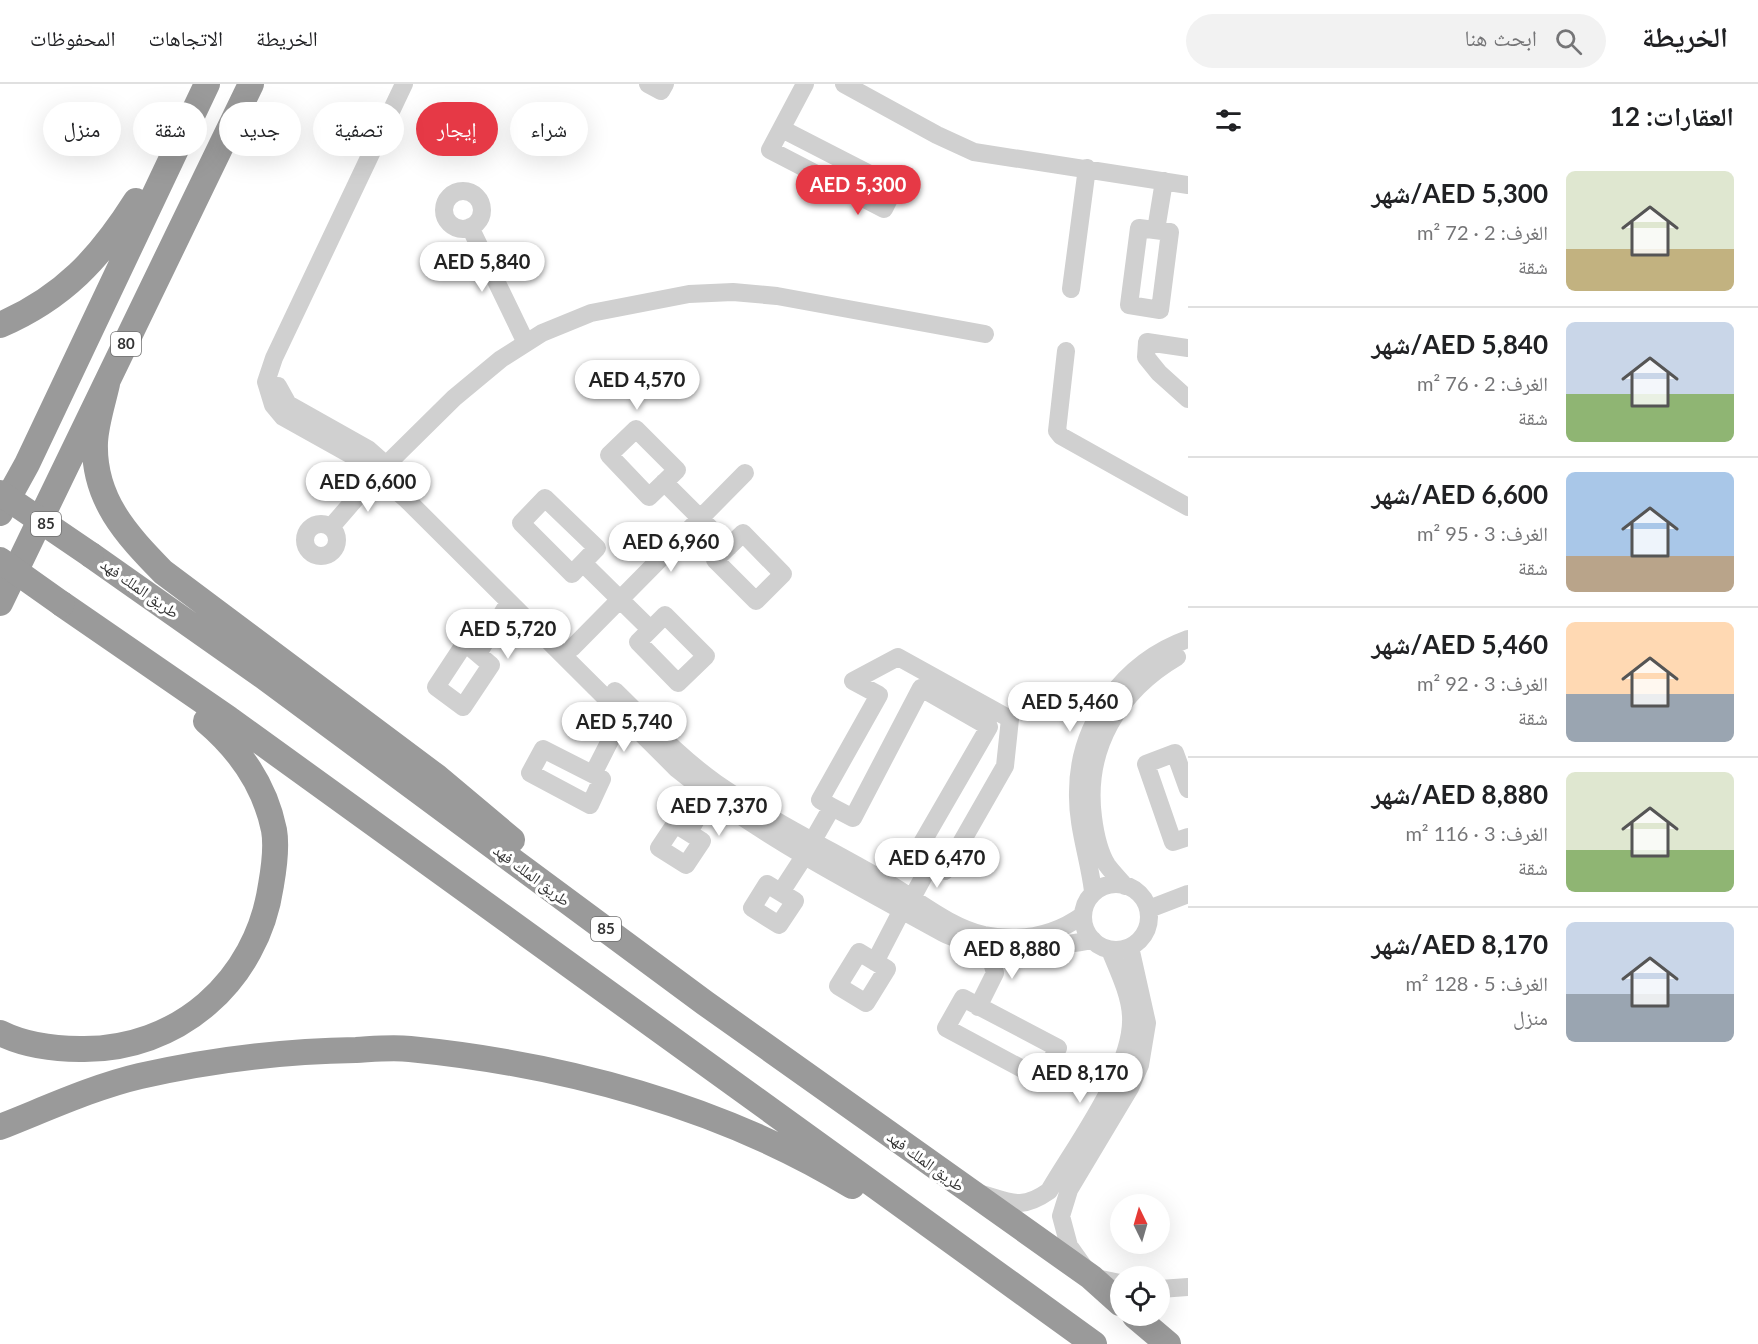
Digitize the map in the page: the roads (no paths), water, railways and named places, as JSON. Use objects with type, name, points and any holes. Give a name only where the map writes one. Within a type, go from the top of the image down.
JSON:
[{"type":"highway","name":"80","points":[[0,603],[250,84]]},
{"type":"highway","name":"80","points":[[0,513],[27,464],[202,93]]},
{"type":"highway","points":[[0,325],[28,313],[67,287],[96,258],[125,219],[202,93]]},
{"type":"highway","points":[[107,384],[95,441],[98,480],[109,508],[126,534],[163,572],[437,777],[705,1003]]},
{"type":"highway","name":"طريق الملك فهد","points":[[0,493],[263,676],[705,1003],[1091,1277],[1110,1294]]},
{"type":"highway","points":[[0,560],[229,719],[1094,1344]]},
{"type":"highway","points":[[0,1033],[54,1049],[96,1049],[132,1043],[161,1032],[198,1012],[224,988],[244,963],[259,936],[268,907],[274,868],[274,831],[263,797],[246,762],[228,740],[91,624]]},
{"type":"highway","points":[[0,1127],[139,1076],[247,1057],[334,1050],[408,1049],[511,1064],[617,1088],[667,1103],[763,1138],[843,1180],[1007,1281]]},
{"type":"highway","points":[[1147,1326],[1168,1344]]},
{"type":"street","points":[[404,84],[274,358],[266,382],[273,405],[283,417],[382,470],[427,502],[572,648],[678,750],[714,781],[774,821],[809,848]]},
{"type":"street","points":[[416,84],[278,372],[278,386],[288,404],[350,438],[414,507],[677,769],[710,795],[907,904],[984,935],[1015,937],[1046,935],[1066,927],[1083,915]]},
{"type":"street","points":[[648,84],[661,91],[665,84]]},
{"type":"street","points":[[782,129],[894,187],[884,209],[770,150],[805,84]]},
{"type":"street","points":[[844,84],[937,135],[974,152],[1188,185]]},
{"type":"street","points":[[1071,289],[1086,168]]},
{"type":"street","points":[[1156,230],[1164,181]]},
{"type":"street","points":[[470,227],[526,343]]},
{"type":"street","points":[[331,527],[382,470],[454,398],[501,359],[543,333],[591,313],[689,294],[733,292],[777,296],[985,334]]},
{"type":"street","points":[[1188,348],[1147,342],[1146,357],[1159,373],[1188,399]]},
{"type":"street","points":[[1066,351],[1057,430],[1061,436],[1188,507]]},
{"type":"street","points":[[572,648],[745,473]]},
{"type":"street","points":[[664,482],[729,547]]},
{"type":"street","points":[[583,562],[650,630]]},
{"type":"street","points":[[478,654],[509,602]]},
{"type":"street","points":[[1093,891],[1113,883],[1134,888],[1148,903],[1150,925],[1139,943],[1119,952],[1098,947],[1084,931],[1083,909],[1093,891],[1090,865],[1081,835],[1079,770],[1086,743],[1098,714],[1117,687],[1142,665],[1188,639]]},
{"type":"street","points":[[1125,886],[1107,865],[1097,840],[1090,791],[1094,766],[1113,716],[1129,694],[1148,676],[1188,652]]},
{"type":"street","points":[[898,657],[1010,719],[1005,766],[945,871],[915,855],[989,727],[930,693],[921,688],[853,818],[832,807],[820,800],[879,695],[853,681],[898,657]]},
{"type":"street","points":[[593,774],[623,715]]},
{"type":"street","points":[[1188,789],[1175,753],[1146,764],[1173,842],[1188,837]]},
{"type":"street","points":[[689,832],[710,795]]},
{"type":"street","points":[[781,892],[832,807]]},
{"type":"street","points":[[875,962],[931,863]]},
{"type":"street","points":[[1149,909],[1188,894]]},
{"type":"street","points":[[907,904],[947,935],[988,948],[1025,952],[1093,940]]},
{"type":"street","points":[[1110,1281],[1091,1277],[1069,1246],[1061,1216],[1069,1190],[1124,1098],[1140,1065],[1147,1023],[1130,947]]},
{"type":"street","points":[[978,1006],[995,973],[988,948]]},
{"type":"street","points":[[963,1188],[1013,1203],[1033,1202],[1049,1191],[1115,1080],[1128,1045],[1131,1016],[1123,983],[1110,950]]},
{"type":"street","points":[[963,998],[978,1006],[1058,1048],[1041,1079],[946,1028],[963,998]]},
{"type":"street","points":[[1170,1288],[1188,1287]]}]
